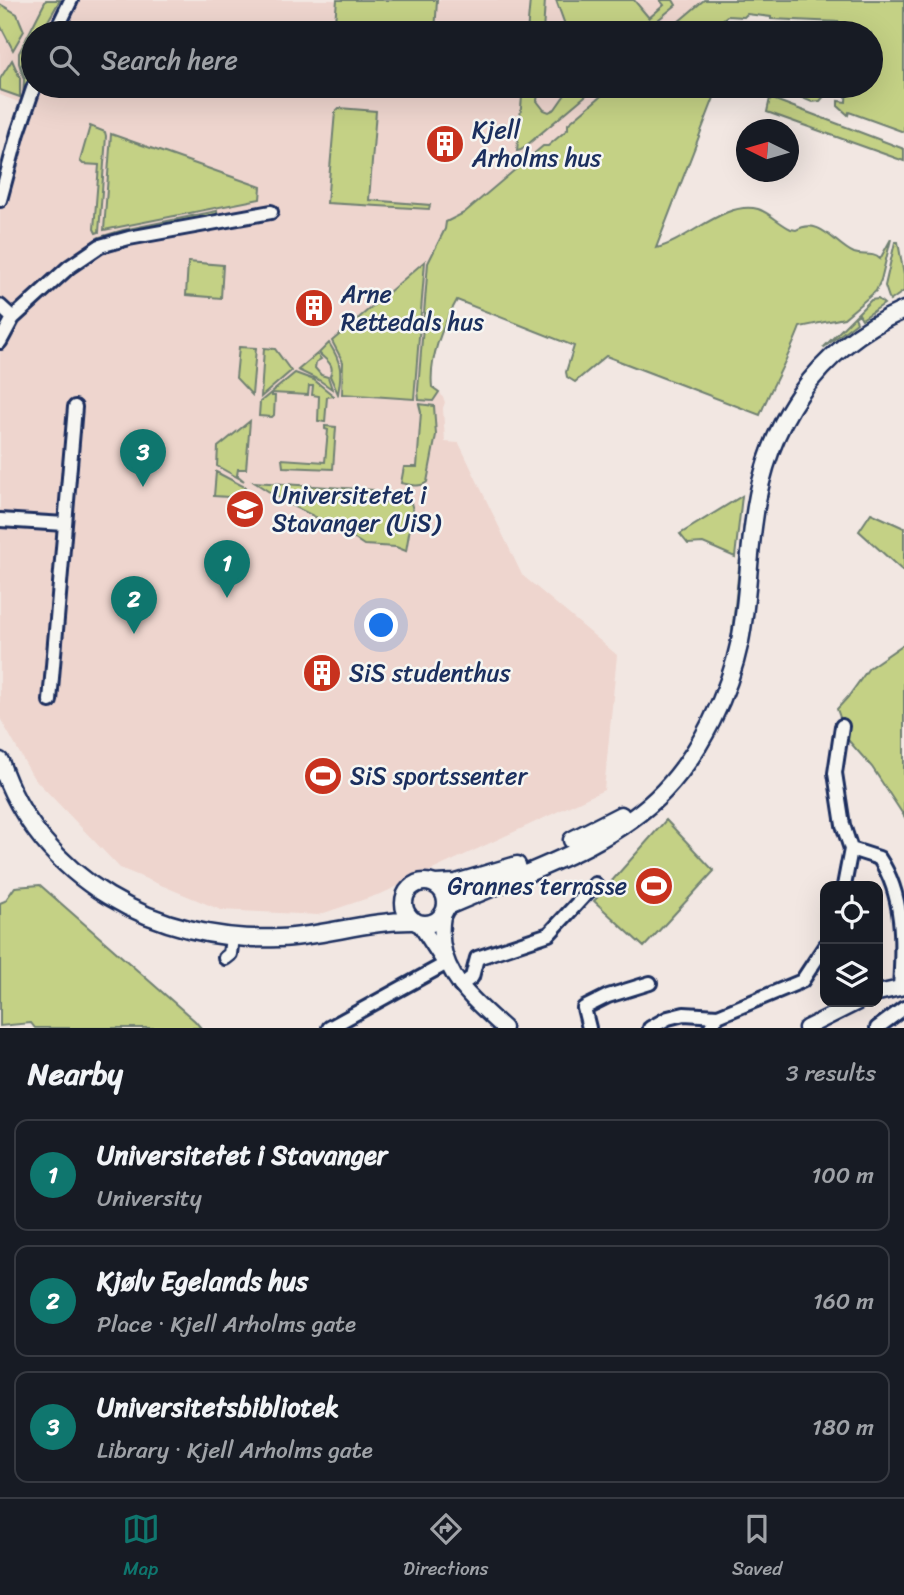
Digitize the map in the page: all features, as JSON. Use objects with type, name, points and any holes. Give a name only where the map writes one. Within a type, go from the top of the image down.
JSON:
[{"type":"main road","points":[[0,761],[28,821],[57,857],[82,878],[121,903],[147,915],[188,929],[232,937],[282,937],[390,921],[434,922],[445,911],[624,826],[649,806],[676,778],[719,705],[736,657],[759,489],[781,424],[810,380],[853,340],[904,310]]},
{"type":"main road","points":[[771,451],[818,385],[867,342],[904,321]]},
{"type":"main road","points":[[354,927],[388,909],[414,885],[428,882],[456,883],[513,867],[611,821],[651,792],[697,744]]},
{"type":"main road","points":[[435,884],[444,894],[445,911]]},
{"type":"main road","points":[[405,896],[406,911],[417,922]]},
{"type":"street","points":[[61,21],[71,0]]},
{"type":"street","points":[[0,200],[30,98]]},
{"type":"street","points":[[0,342],[13,318],[75,261],[100,246],[129,238],[271,212]]},
{"type":"street","points":[[0,306],[13,318]]},
{"type":"street","points":[[50,701],[75,407]]},
{"type":"street","points":[[0,520],[65,524]]},
{"type":"street","points":[[842,726],[835,773],[843,825],[851,849],[845,881]]},
{"type":"street","points":[[851,849],[873,855],[883,864],[902,906],[902,987],[883,992]]},
{"type":"street","points":[[460,986],[472,977],[477,958],[556,935],[595,884]]},
{"type":"street","points":[[445,911],[442,937],[447,963]]},
{"type":"street","points":[[417,922],[460,986],[503,1028]]},
{"type":"street","points":[[225,958],[230,954],[232,937]]},
{"type":"street","points":[[650,1028],[668,1018],[687,1014],[718,1016],[802,981],[820,954]]},
{"type":"street","points":[[329,1028],[447,963]]},
{"type":"street","points":[[589,1028],[584,1008],[608,996],[650,983]]},
{"type":"street","points":[[806,1028],[848,1007]]},
{"type":"street","points":[[877,1028],[904,1008]]},
{"type":"street","points":[[710,1028],[718,1016]]},
{"type":"shaded area","name":"Universitetet i Stavanger (UiS)","points":[[0,0],[704,0],[679,21],[21,21],[21,98],[629,98],[456,300],[442,329],[431,373],[432,387],[439,390],[445,402],[445,442],[459,443],[522,575],[617,655],[604,790],[383,893],[318,915],[221,910],[120,868],[33,777],[0,718],[0,182],[21,103],[0,95]]},
{"type":"green space","points":[[46,0],[60,0],[48,21],[35,21]]},
{"type":"green space","points":[[337,0],[437,0],[436,21],[335,21]]},
{"type":"green space","points":[[530,0],[545,0],[544,21],[528,21]]},
{"type":"green space","points":[[556,0],[634,0],[649,18],[664,5],[660,0],[673,0],[676,5],[657,21],[564,21]]},
{"type":"green space","points":[[704,0],[904,0],[904,132],[849,112],[848,115],[838,106],[838,101],[846,102],[846,98],[883,98],[883,21],[771,19],[747,14],[744,17],[727,16],[721,21],[679,21]]},
{"type":"green space","points":[[0,4],[17,14],[21,24],[21,36],[13,50],[0,25]]},
{"type":"green space","points":[[21,49],[21,70],[19,63]]},
{"type":"green space","points":[[12,60],[20,78],[20,97],[0,90],[0,79]]},
{"type":"green space","points":[[522,98],[537,98],[544,110],[549,112],[555,109],[563,98],[583,98],[521,150],[517,151]]},
{"type":"green space","points":[[599,98],[714,98],[656,248],[733,210],[758,209],[791,229],[820,229],[854,253],[880,259],[891,239],[876,291],[844,318],[800,327],[760,415],[606,356],[575,382],[567,377],[566,372],[574,346],[457,300],[435,353],[432,387],[439,392],[433,401],[419,400],[428,263],[446,222],[464,213],[543,146],[548,146],[568,129],[568,124]]},
{"type":"green space","points":[[770,98],[904,149],[904,161],[799,123],[799,119],[787,119],[767,112]]},
{"type":"green space","points":[[802,98],[823,98],[820,101],[812,102]]},
{"type":"green space","points":[[339,108],[376,111],[369,200],[430,205],[429,209],[327,203],[335,112]]},
{"type":"green space","points":[[90,126],[105,132],[106,136],[99,232],[96,233],[94,229],[99,165],[83,164],[80,161]]},
{"type":"green space","points":[[111,134],[261,187],[260,199],[104,230]]},
{"type":"green space","points":[[217,211],[218,216],[104,239],[100,237],[123,230]]},
{"type":"green space","points":[[895,242],[898,242],[904,291],[890,301],[885,286]]},
{"type":"green space","points":[[425,261],[414,399],[342,394],[343,362],[332,341]]},
{"type":"green space","points":[[188,262],[223,265],[221,298],[186,295]]},
{"type":"green space","points":[[878,299],[884,304],[862,319],[859,314],[855,317],[857,322],[823,348],[871,300]]},
{"type":"green space","points":[[329,343],[340,368],[338,394],[330,376],[331,365],[319,353]]},
{"type":"green space","points":[[835,345],[783,412],[735,629],[732,631],[748,502],[764,441],[778,412],[797,384],[819,358]]},
{"type":"green space","points":[[239,347],[256,348],[252,395],[236,378]]},
{"type":"green space","points":[[264,348],[275,349],[291,371],[261,397]]},
{"type":"green space","points":[[317,354],[321,359],[316,362],[315,368],[321,375],[328,377],[332,389],[298,370]]},
{"type":"green space","points":[[295,373],[314,380],[334,396],[327,397],[325,422],[318,421],[319,396],[312,395],[313,386],[309,386],[308,395],[272,393],[272,396],[275,396],[274,415],[259,416],[260,402]]},
{"type":"green space","points":[[419,404],[434,406],[436,435],[427,482],[415,486],[401,483],[404,467],[417,467],[421,412]]},
{"type":"green space","points":[[250,421],[246,469],[238,469],[237,475],[244,481],[217,466],[218,447]]},
{"type":"green space","points":[[325,426],[336,427],[333,469],[283,467],[282,459],[325,462],[328,430]]},
{"type":"green space","points":[[216,472],[245,487],[244,498],[214,496]]},
{"type":"green space","points":[[254,482],[373,490],[374,501],[399,503],[402,492],[413,510],[406,551],[396,547],[364,545]]},
{"type":"green space","points":[[742,496],[735,557],[703,543],[688,544],[680,534]]},
{"type":"green space","points":[[871,513],[904,528],[904,572],[859,531]]},
{"type":"green space","points":[[904,644],[904,816],[872,767],[848,740],[837,709],[869,668]]},
{"type":"green space","name":"Grannes terrasse","points":[[666,820],[714,871],[644,947],[594,901]]},
{"type":"green space","points":[[40,885],[201,1028],[35,1028],[31,1023],[0,1026],[0,903],[5,901],[15,887]]},
{"type":"place","name":"Kjell Arholms hus","points":[[445,144]]},
{"type":"place","name":"Arne Rettedals hus","points":[[314,308]]},
{"type":"place","name":"Universitetsbibliotek","points":[[143,487]]},
{"type":"place","name":"Universitetet i Stavanger (UiS)","points":[[245,509]]},
{"type":"place","name":"Universitetet i Stavanger","points":[[227,598]]},
{"type":"place","name":"Kjølv Egelands hus","points":[[134,634]]},
{"type":"place","name":"SiS studenthus","points":[[322,673]]},
{"type":"place","name":"SiS sportssenter","points":[[323,776]]},
{"type":"place","name":"Grannes terrasse","points":[[654,886]]}]
